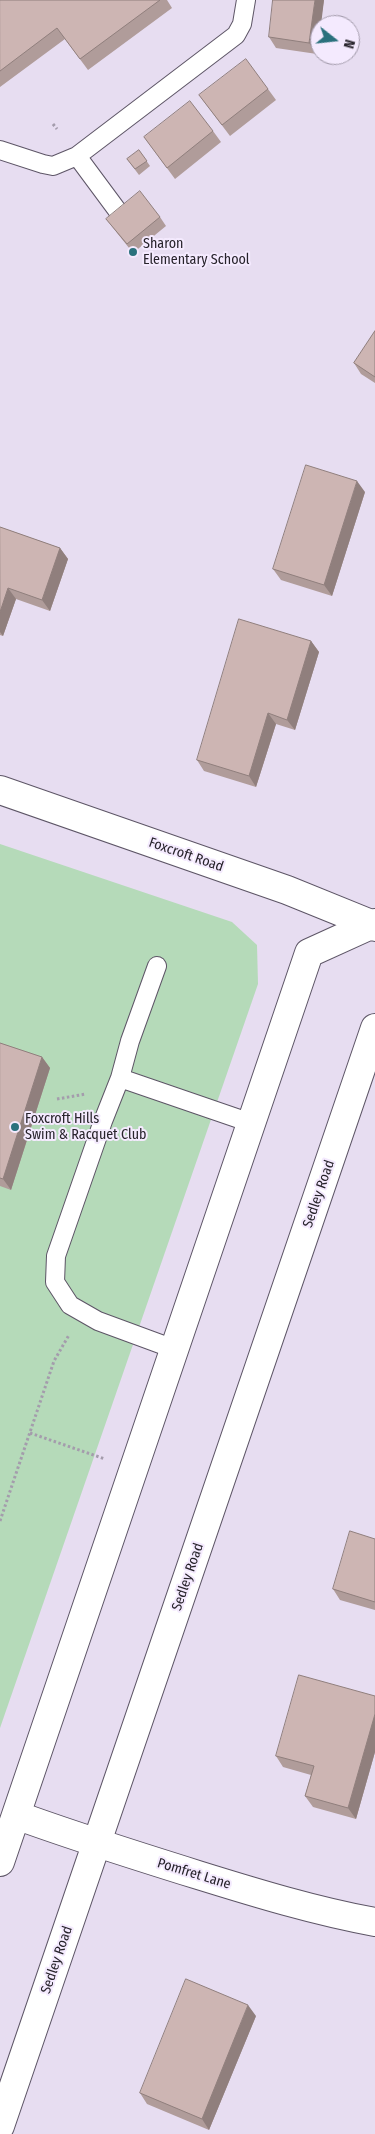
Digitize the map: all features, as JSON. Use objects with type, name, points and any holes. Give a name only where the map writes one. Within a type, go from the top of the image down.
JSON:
[{"type":"street","name":"Foxcroft Road","points":[[0,790],[287,890],[374,925]]},
{"type":"street","points":[[0,1862],[309,953],[374,925]]},
{"type":"street","name":"Sedley Road","points":[[0,2126],[375,1028]]},
{"type":"street","name":"Pomfret Lane","points":[[16,1815],[96,1844],[257,1893],[375,1922]]},
{"type":"lane","points":[[0,150],[53,166],[76,156],[236,35],[242,24],[246,0]]},
{"type":"lane","points":[[76,156],[117,210]]},
{"type":"lane","points":[[157,966],[130,1040],[120,1078],[56,1256],[55,1282],[70,1305],[98,1321],[174,1349]]},
{"type":"lane","points":[[120,1078],[251,1123]]},
{"type":"path","points":[[53,124],[57,129]]},
{"type":"path","points":[[0,1521],[54,1361],[73,1331]]},
{"type":"path","points":[[30,1433],[110,1460]]},
{"type":"green space","points":[[0,844],[232,922],[257,945],[258,984],[0,1728]]},
{"type":"building","points":[[0,0],[160,0],[80,59],[57,28],[0,71]]},
{"type":"building","points":[[273,0],[315,0],[313,15],[310,15],[309,43],[269,37]]},
{"type":"building","points":[[246,59],[268,89],[222,125],[199,95]]},
{"type":"building","points":[[190,101],[213,131],[167,168],[144,137]]},
{"type":"building","points":[[139,150],[147,161],[135,169],[127,159]]},
{"type":"building","points":[[140,191],[160,217],[127,244],[106,219]]},
{"type":"building","points":[[375,331],[375,377],[354,363]]},
{"type":"building","points":[[306,465],[357,481],[324,585],[273,569]]},
{"type":"building","points":[[0,527],[60,548],[42,600],[8,588],[0,612]]},
{"type":"building","points":[[239,619],[311,641],[287,720],[268,713],[249,776],[197,760]]},
{"type":"building","name":"Foxcroft Hills Swim & Racquet Club","points":[[0,1043],[42,1057],[3,1179],[0,1178]]},
{"type":"building","points":[[350,1531],[375,1539],[375,1602],[333,1589]]},
{"type":"building","points":[[299,1675],[375,1696],[375,1714],[348,1808],[305,1796],[314,1766],[276,1756]]},
{"type":"building","points":[[186,1979],[248,2005],[202,2119],[140,2093]]},
{"type":"place","name":"Sharon Elementary School","points":[[133,252]]},
{"type":"place","name":"Foxcroft Hills Swim & Racquet Club","points":[[15,1127]]}]
